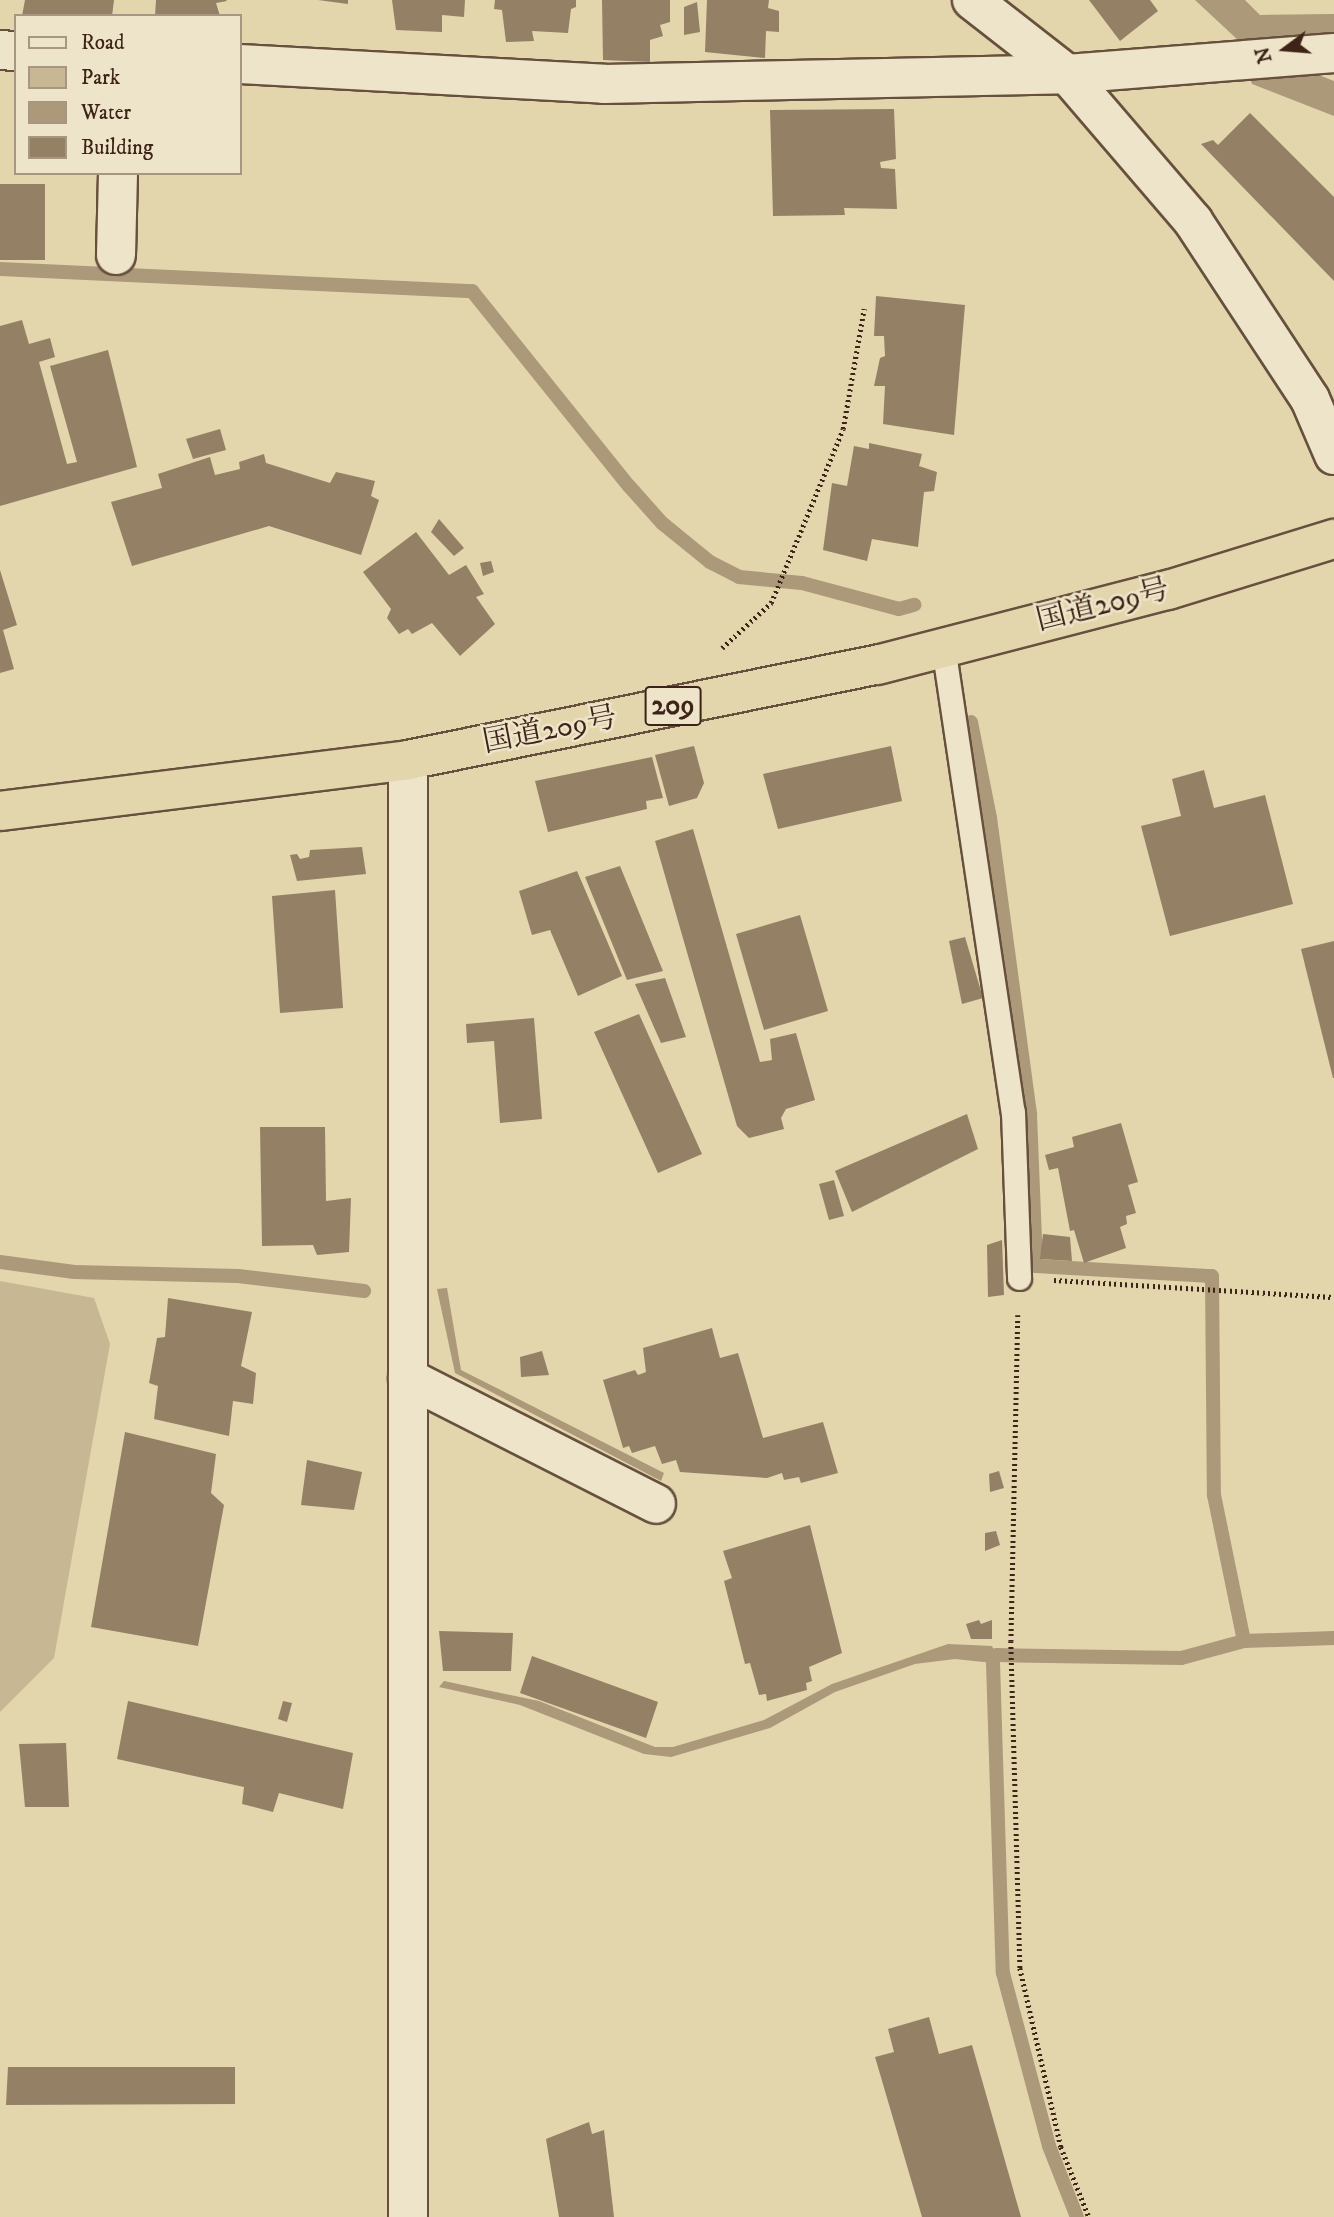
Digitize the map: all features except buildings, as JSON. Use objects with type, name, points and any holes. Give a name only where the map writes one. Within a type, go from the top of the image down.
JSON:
[{"type":"highway","name":"国道209号","points":[[0,811],[408,760],[877,664],[1168,590],[1334,539]]},
{"type":"street","points":[[972,0],[1066,74],[1193,221],[1310,399],[1334,455]]},
{"type":"street","points":[[242,64],[604,84],[1066,74],[1324,53]]},
{"type":"street","points":[[116,255],[118,175]]},
{"type":"street","points":[[408,760],[408,2217]]},
{"type":"street","points":[[408,1378],[656,1504]]},
{"type":"lane","points":[[943,646],[1013,1112],[1019,1278]]},
{"type":"path","points":[[720,650],[771,603],[843,429],[864,309]]},
{"type":"path","points":[[1089,2217],[1061,2147],[1020,1968],[1011,1641],[1019,1278],[1334,1297]]},
{"type":"green space","points":[[0,1281],[94,1298],[110,1344],[54,1658],[0,1712]]},
{"type":"water","points":[[1195,0],[1245,0],[1260,15],[1334,14],[1334,37],[1306,70],[1334,81],[1334,116],[1252,84],[1239,41]]},
{"type":"water","points":[[447,1288],[461,1370],[664,1473],[661,1481],[455,1373],[437,1289]]},
{"type":"water","points":[[948,1644],[992,1646],[996,1655],[993,1663],[955,1659],[915,1664],[835,1692],[770,1728],[671,1757],[644,1754],[520,1705],[439,1687],[444,1681],[539,1701],[655,1747],[673,1747],[764,1720],[832,1684]]},
{"type":"waterway","points":[[0,269],[472,291],[629,486],[662,523],[710,562],[739,577],[802,583],[899,609],[914,605]]},
{"type":"waterway","points":[[971,722],[990,818],[1030,1115],[1036,1266],[1212,1276],[1214,1495],[1244,1641],[1181,1658],[996,1655]]},
{"type":"waterway","points":[[0,1262],[74,1272],[238,1276],[364,1291]]},
{"type":"waterway","points":[[1244,1641],[1334,1638]]},
{"type":"waterway","points":[[993,1663],[1003,1973],[1049,2146],[1077,2217]]}]
